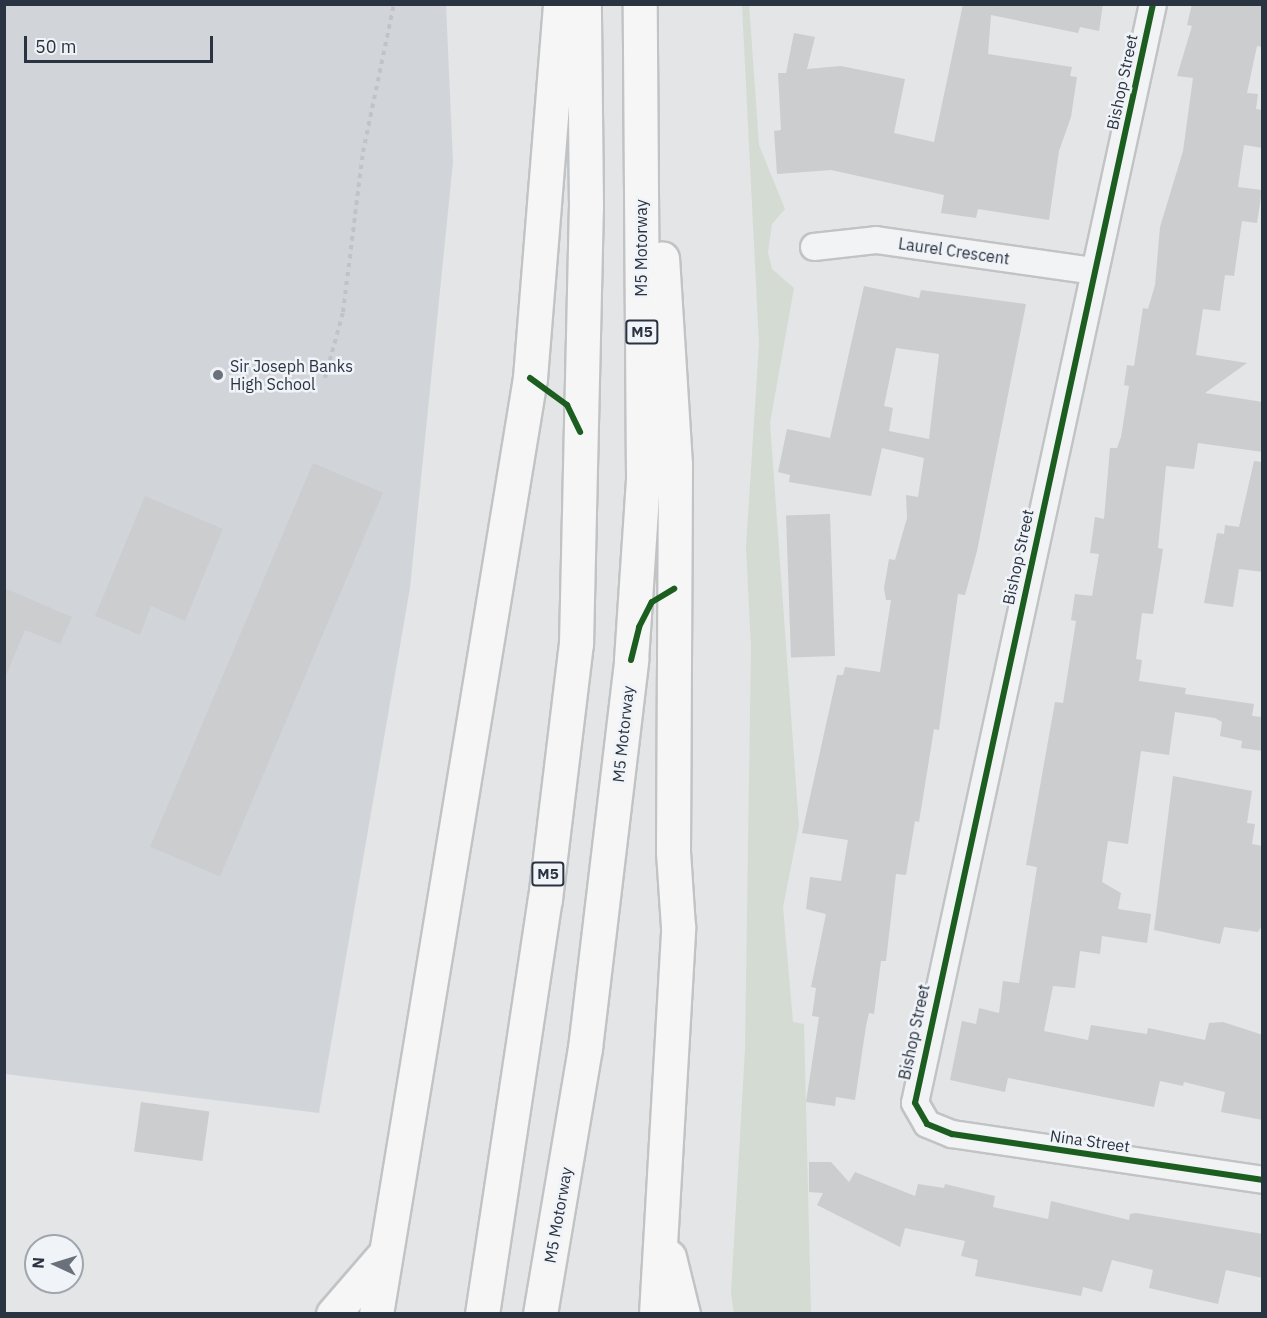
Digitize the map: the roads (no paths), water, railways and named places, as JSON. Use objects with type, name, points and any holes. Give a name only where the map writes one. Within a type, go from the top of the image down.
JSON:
[{"type":"highway","points":[[376,1314],[530,378],[560,4]]},
{"type":"highway","name":"M5","points":[[482,1314],[545,899],[576,644],[586,207],[584,4]]},
{"type":"highway","name":"M5 Motorway","points":[[540,1314],[585,1048],[631,660],[643,477],[640,4]]},
{"type":"highway","points":[[646,4],[675,464],[673,852],[678,927],[656,1314]]},
{"type":"highway","points":[[660,1221],[683,1314]]},
{"type":"highway","points":[[333,1314],[354,1294],[388,1249]]},
{"type":"street","name":"Bishop Street","points":[[919,1115],[917,1077],[1152,4]]},
{"type":"street","name":"Laurel Crescent","points":[[814,247],[876,240],[1094,272]]},
{"type":"street","name":"Nina Street","points":[[919,1115],[927,1125],[952,1134],[1263,1180]]},
{"type":"place","name":"Sir Joseph Banks High School","points":[[218,375]]}]
